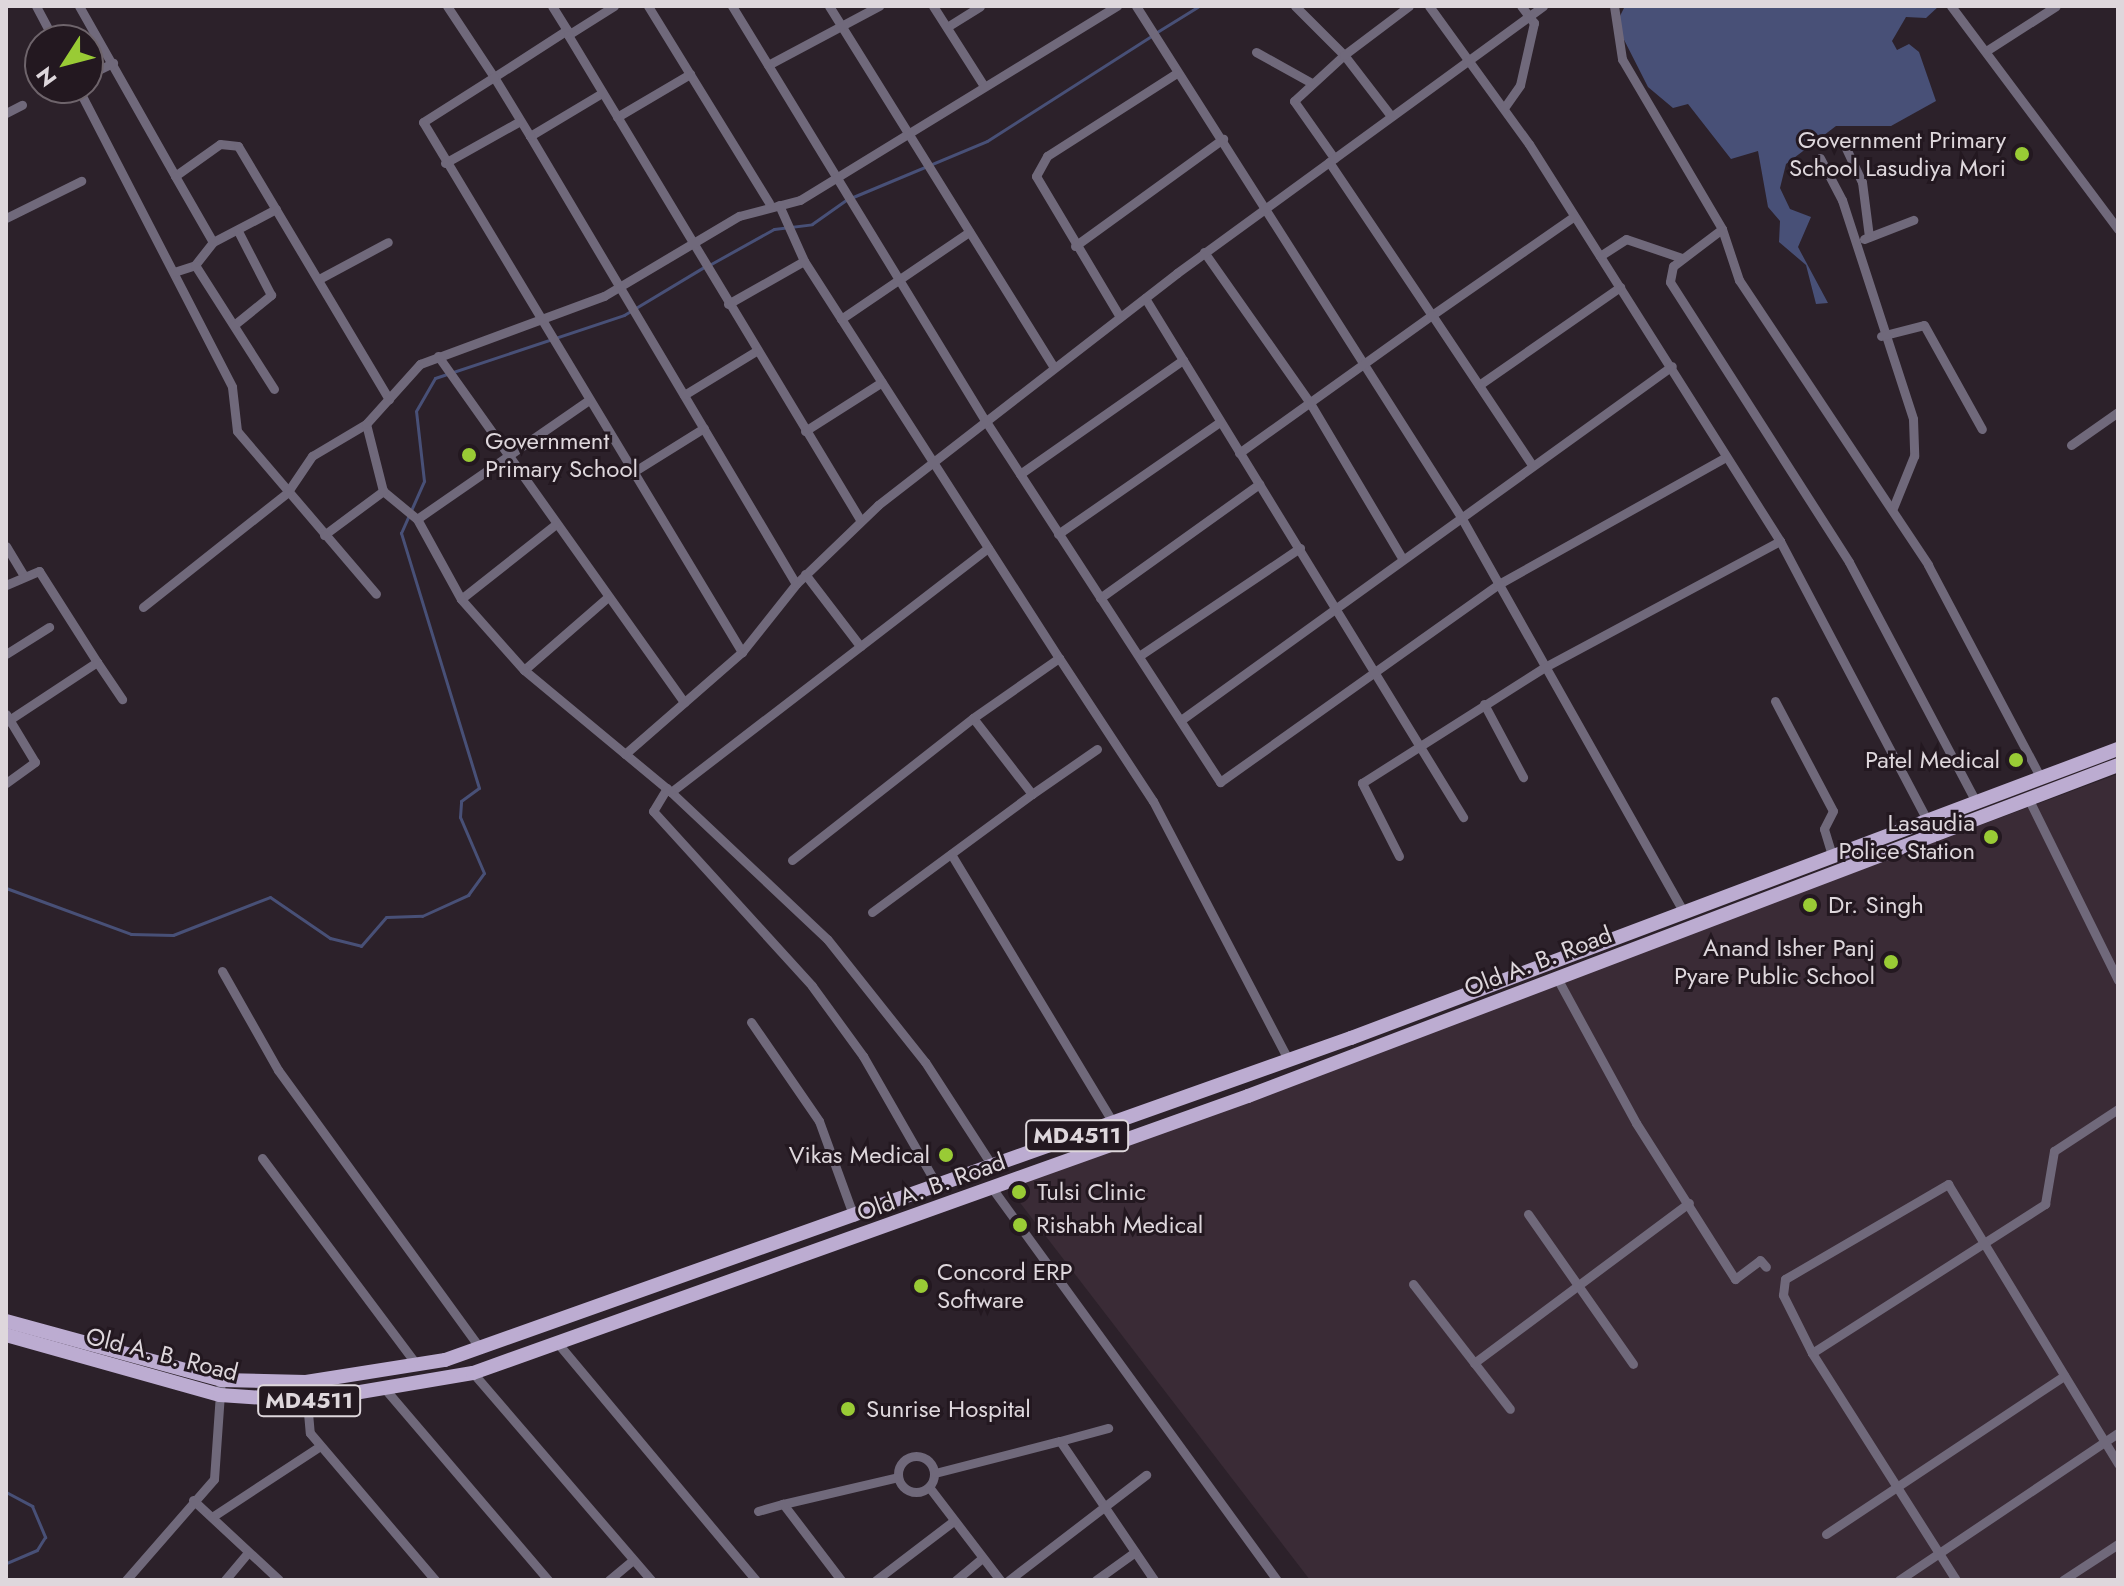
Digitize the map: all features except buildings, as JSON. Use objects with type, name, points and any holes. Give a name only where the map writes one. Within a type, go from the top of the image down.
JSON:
[{"type":"main road","name":"Old A. B. Road","points":[[9,1329],[221,1380],[306,1382],[416,1364],[480,1348],[616,1303],[993,1167],[1288,1059],[1831,852],[1928,822],[2118,749]]},
{"type":"main road","name":"Old A. B. Road","points":[[9,1329],[220,1395],[307,1401],[473,1373],[621,1325],[992,1188],[2118,765]]},
{"type":"main road","points":[[616,1303],[621,1325]]},
{"type":"street","points":[[36,6],[46,24]]},
{"type":"street","points":[[79,6],[213,242]]},
{"type":"street","points":[[447,6],[530,136],[796,584]]},
{"type":"street","points":[[552,6],[567,30],[423,122],[554,351],[742,652]]},
{"type":"street","points":[[614,6],[568,35],[696,253],[861,521]]},
{"type":"street","points":[[648,6],[789,226],[804,261],[932,463],[1153,801],[1288,1059]]},
{"type":"street","points":[[732,6],[985,420],[1220,782],[1497,585],[1726,457]]},
{"type":"street","points":[[829,6],[1054,367]]},
{"type":"street","points":[[768,65],[843,29],[879,6]]},
{"type":"street","points":[[933,6],[984,86]]},
{"type":"street","points":[[947,27],[980,6]]},
{"type":"street","points":[[143,607],[287,493],[312,456],[366,424],[405,376],[438,356],[539,323],[620,286],[690,241],[836,179],[1117,6]]},
{"type":"street","points":[[1136,6],[1461,517],[1543,668],[1682,909]]},
{"type":"street","points":[[1295,6],[1344,55],[1391,116]]},
{"type":"street","points":[[1409,6],[1310,82],[1294,101],[1532,465]]},
{"type":"street","points":[[1429,6],[1504,108],[1672,366],[1780,541],[1928,822]]},
{"type":"street","points":[[1521,6],[1531,13]]},
{"type":"street","points":[[625,754],[742,652],[805,574],[861,521],[932,463],[1204,252],[1543,6]]},
{"type":"street","points":[[1614,6],[1622,59],[1722,229],[1739,280],[1893,508],[2041,778]]},
{"type":"street","points":[[1951,6],[2118,229]]},
{"type":"street","points":[[1986,51],[2056,6]]},
{"type":"street","points":[[1504,108],[1520,85],[1531,13]]},
{"type":"street","points":[[1256,52],[1310,82]]},
{"type":"street","points":[[104,67],[113,63]]},
{"type":"street","points":[[1120,317],[1043,195],[1040,166],[1177,73]]},
{"type":"street","points":[[617,117],[690,74]]},
{"type":"street","points":[[530,136],[602,93]]},
{"type":"street","points":[[86,104],[235,394],[237,431],[376,594]]},
{"type":"street","points":[[6,113],[22,105]]},
{"type":"street","points":[[445,163],[520,121]]},
{"type":"street","points":[[1075,246],[1223,139]]},
{"type":"street","points":[[175,176],[231,141],[319,279],[389,399]]},
{"type":"street","points":[[1844,144],[1862,182],[1869,237]]},
{"type":"street","points":[[1820,158],[1857,242],[1881,336],[1916,435],[1910,475],[1893,508]]},
{"type":"street","points":[[6,218],[81,181]]},
{"type":"street","points":[[174,272],[195,265],[213,242],[276,209]]},
{"type":"street","points":[[1239,453],[1573,217]]},
{"type":"street","points":[[1857,242],[1913,220]]},
{"type":"street","points":[[1722,229],[1682,258],[1670,282],[1849,562],[1976,802]]},
{"type":"street","points":[[234,325],[271,295],[238,231]]},
{"type":"street","points":[[841,319],[969,232]]},
{"type":"street","points":[[1600,256],[1626,239],[1682,258]]},
{"type":"street","points":[[319,279],[388,242]]},
{"type":"street","points":[[1204,252],[1310,403],[1402,558]]},
{"type":"street","points":[[728,304],[804,261]]},
{"type":"street","points":[[195,265],[274,389]]},
{"type":"street","points":[[1479,385],[1620,287]]},
{"type":"street","points":[[1145,298],[1338,607],[1463,817]]},
{"type":"street","points":[[1881,336],[1924,325],[1982,429]]},
{"type":"street","points":[[684,395],[756,351]]},
{"type":"street","points":[[438,356],[684,702]]},
{"type":"street","points":[[1020,474],[1183,360]]},
{"type":"street","points":[[1181,720],[1672,366]]},
{"type":"street","points":[[805,431],[882,382]]},
{"type":"street","points":[[414,517],[586,402]]},
{"type":"street","points":[[2071,445],[2118,412]]},
{"type":"street","points":[[1058,534],[1220,422]]},
{"type":"street","points":[[366,424],[383,491],[414,517],[461,599],[524,670],[669,790],[827,939],[925,1062],[993,1167]]},
{"type":"street","points":[[630,474],[704,428]]},
{"type":"street","points":[[1100,598],[1259,484]]},
{"type":"street","points":[[324,535],[383,491]]},
{"type":"street","points":[[461,599],[556,524]]},
{"type":"street","points":[[1399,856],[1361,789],[1421,744],[1543,668],[1780,541]]},
{"type":"street","points":[[6,546],[23,574]]},
{"type":"street","points":[[938,1187],[863,1056],[812,986],[653,811],[669,790],[988,548]]},
{"type":"street","points":[[1139,656],[1300,548]]},
{"type":"street","points":[[6,585],[23,574],[44,574],[122,699]]},
{"type":"street","points":[[805,574],[860,646]]},
{"type":"street","points":[[524,670],[608,597]]},
{"type":"street","points":[[6,654],[49,627]]},
{"type":"street","points":[[792,860],[973,718],[1059,658]]},
{"type":"street","points":[[6,783],[35,762],[8,718],[97,662]]},
{"type":"street","points":[[1775,701],[1833,811],[1824,829],[1831,852]]},
{"type":"street","points":[[1484,704],[1523,777]]},
{"type":"street","points":[[973,718],[1032,794]]},
{"type":"street","points":[[872,912],[1097,749]]},
{"type":"street","points":[[2028,798],[2118,980]]},
{"type":"street","points":[[951,854],[1113,1123]]},
{"type":"street","points":[[222,971],[278,1070],[480,1348]]},
{"type":"street","points":[[1557,978],[1735,1279],[1760,1260],[1766,1267]]},
{"type":"street","points":[[751,1022],[819,1121],[854,1217]]},
{"type":"street","points":[[1812,1353],[2045,1204],[2054,1151],[2118,1109]]},
{"type":"street","points":[[262,1158],[416,1364]]},
{"type":"street","points":[[1956,1580],[1812,1353],[1783,1295],[1785,1279],[1942,1183],[1957,1192],[2118,1464]]},
{"type":"street","points":[[992,1188],[1277,1580]]},
{"type":"street","points":[[1474,1363],[1689,1203]]},
{"type":"street","points":[[1528,1214],[1633,1364]]},
{"type":"street","points":[[1413,1284],[1510,1409]]},
{"type":"street","points":[[560,1346],[756,1580]]},
{"type":"street","points":[[473,1373],[651,1580]]},
{"type":"street","points":[[1826,1534],[2064,1376]]},
{"type":"street","points":[[126,1580],[217,1472],[221,1380]]},
{"type":"street","points":[[385,1389],[548,1580]]},
{"type":"street","points":[[307,1401],[304,1422],[320,1446],[435,1580]]},
{"type":"street","points":[[935,1473],[1108,1428]]},
{"type":"street","points":[[1899,1580],[2118,1433]]},
{"type":"street","points":[[1060,1441],[1154,1580]]},
{"type":"street","points":[[212,1517],[320,1446]]},
{"type":"street","points":[[758,1511],[898,1477],[913,1456],[928,1460],[935,1473]]},
{"type":"street","points":[[929,1487],[935,1473]]},
{"type":"street","points":[[1009,1580],[1146,1475]]},
{"type":"street","points":[[898,1477],[910,1491],[929,1487]]},
{"type":"street","points":[[929,1487],[952,1522],[1000,1580]]},
{"type":"street","points":[[193,1500],[246,1555],[279,1580]]},
{"type":"street","points":[[783,1504],[841,1580]]},
{"type":"street","points":[[876,1580],[952,1522]]},
{"type":"street","points":[[2063,1580],[2118,1544]]},
{"type":"street","points":[[1096,1580],[1135,1552]]},
{"type":"street","points":[[225,1580],[246,1555]]},
{"type":"street","points":[[956,1580],[982,1558]]},
{"type":"street","points":[[609,1580],[633,1560]]},
{"type":"shaded area","points":[[2118,774],[2118,1580],[1310,1580],[1008,1187]]},
{"type":"water","points":[[1625,6],[1939,6],[1926,18],[1906,17],[1892,41],[1897,50],[1909,44],[1919,52],[1936,101],[1891,126],[1836,126],[1786,164],[1780,188],[1790,209],[1811,217],[1798,247],[1828,303],[1816,304],[1806,265],[1779,242],[1780,221],[1768,207],[1758,151],[1731,159],[1688,104],[1673,108],[1648,87],[1616,24]]},
{"type":"waterway","points":[[1157,32],[1199,6]]},
{"type":"waterway","points":[[853,197],[987,141],[1151,36]]},
{"type":"waterway","points":[[711,264],[774,229],[812,224],[846,200]]},
{"type":"waterway","points":[[6,888],[131,934],[173,935],[270,897],[330,938],[361,946],[386,917],[422,916],[468,895],[484,873],[460,817],[461,801],[479,788],[401,533],[424,481],[416,411],[435,378],[624,315],[704,267]]},
{"type":"waterway","points":[[6,1492],[32,1506],[45,1537],[37,1550],[6,1563]]},
{"type":"place","name":"Government Primary School Lasudiya Mori","points":[[2022,154]]},
{"type":"place","name":"Government Primary School","points":[[469,455]]},
{"type":"place","name":"Patel Medical","points":[[2016,760]]},
{"type":"place","name":"Lasaudia Police Station","points":[[1991,837]]},
{"type":"place","name":"Dr. Singh","points":[[1810,905]]},
{"type":"place","name":"Anand Isher Panj Pyare Public School","points":[[1891,962]]},
{"type":"place","name":"Vikas Medical","points":[[946,1155]]},
{"type":"place","name":"Tulsi Clinic","points":[[1019,1192]]},
{"type":"place","name":"Rishabh Medical","points":[[1020,1225]]},
{"type":"place","name":"Concord ERP Software","points":[[921,1286]]},
{"type":"place","name":"Sunrise Hospital","points":[[848,1409]]}]
